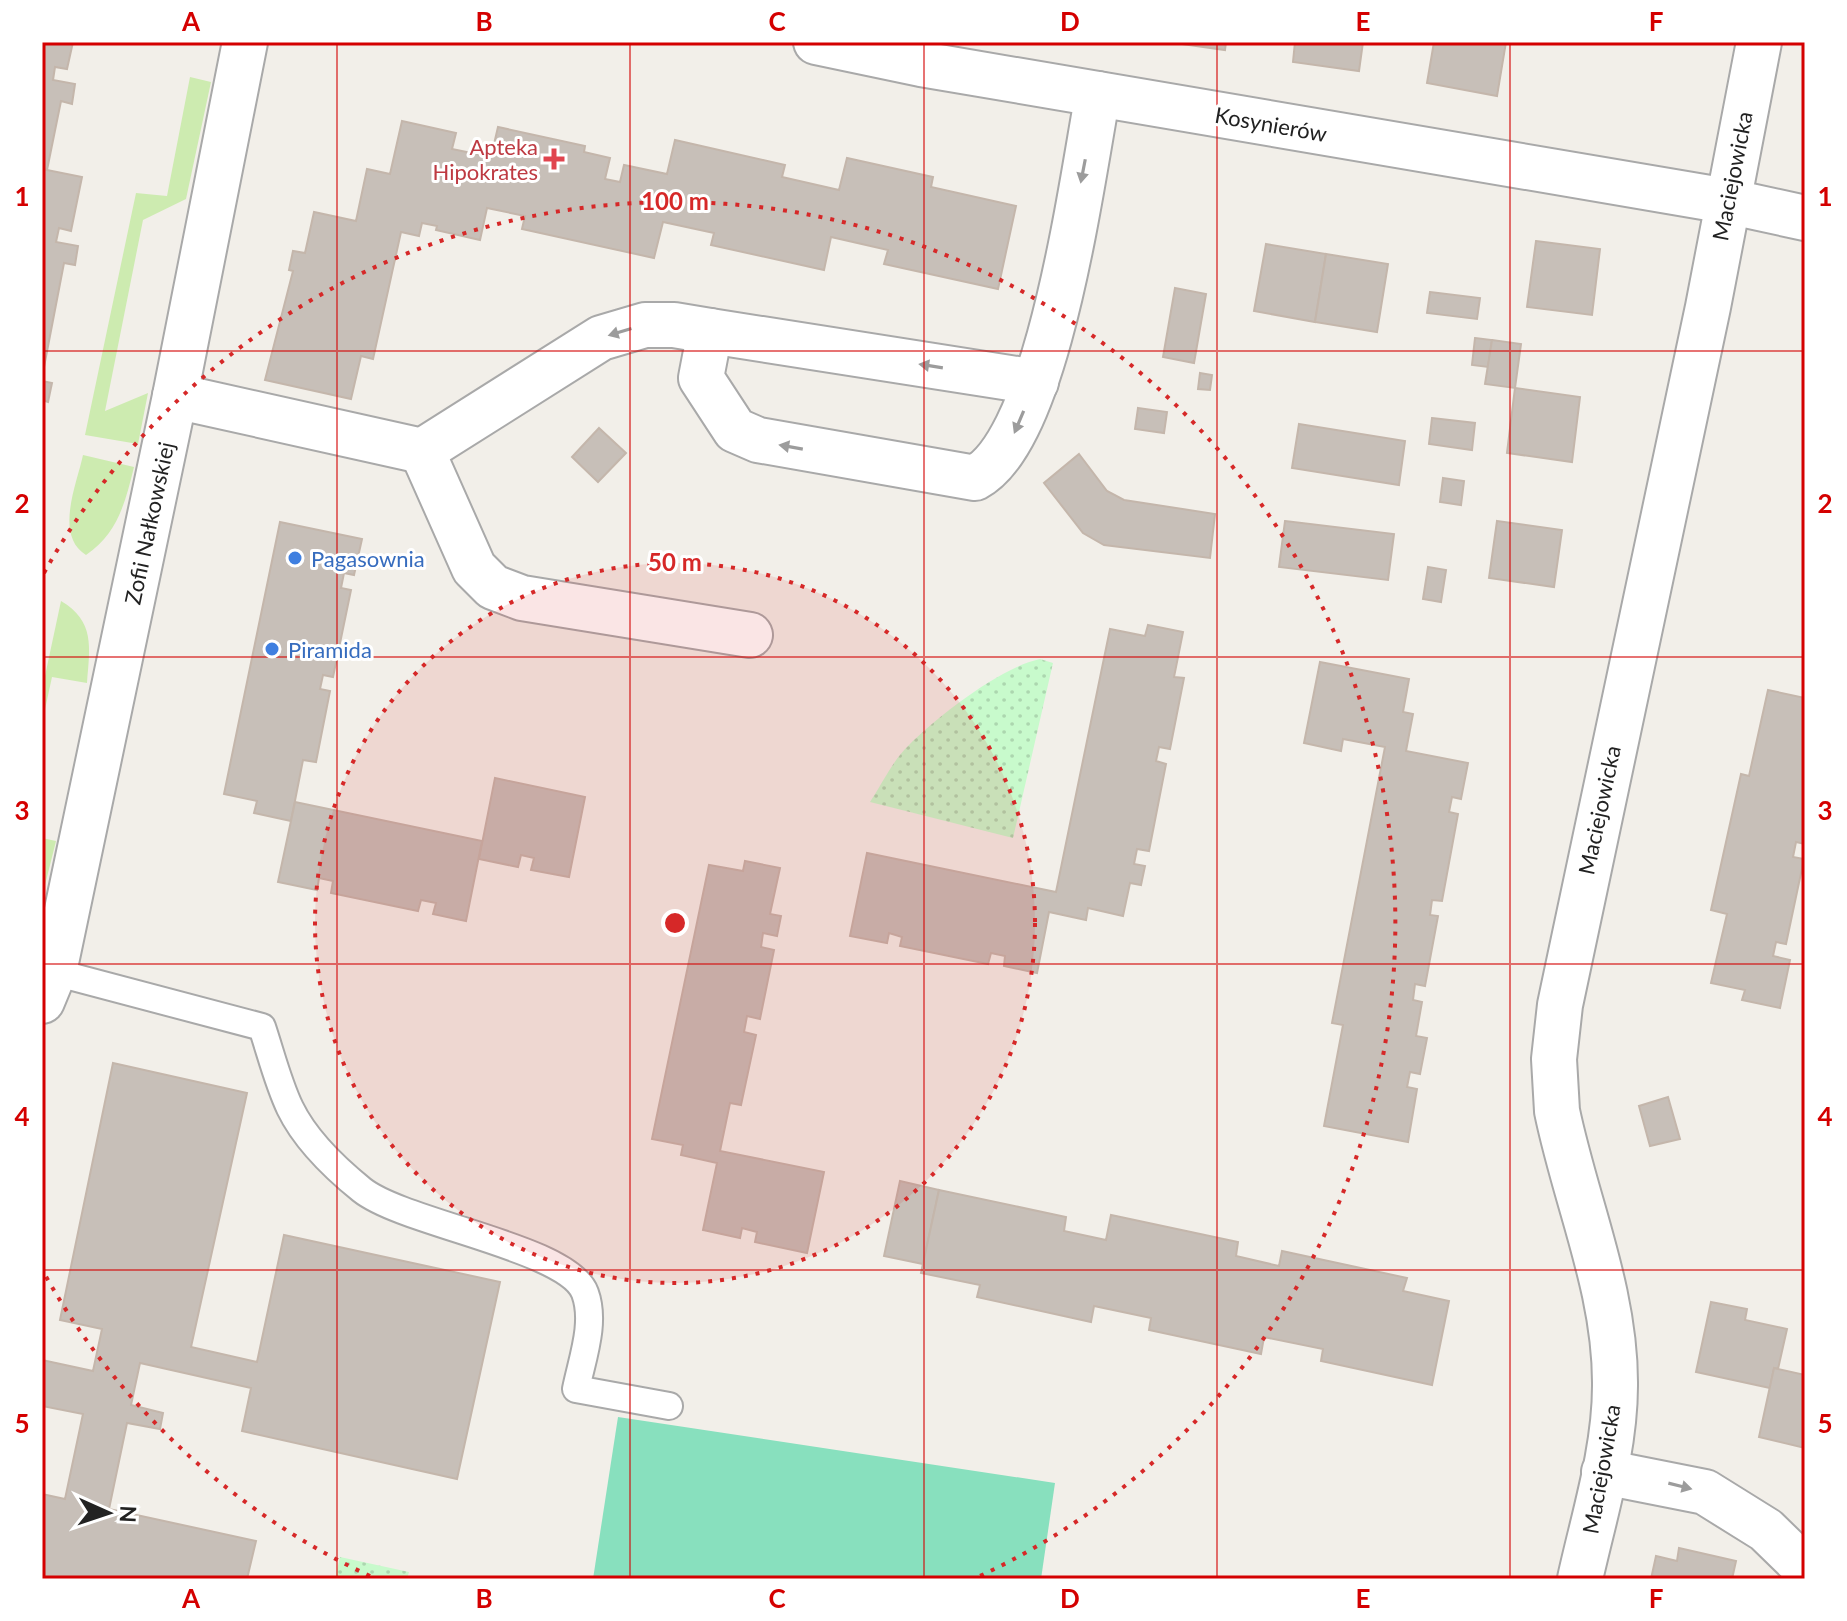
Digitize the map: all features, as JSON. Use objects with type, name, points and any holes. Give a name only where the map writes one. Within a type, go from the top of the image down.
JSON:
[{"type":"street","name":"Zofii Nałkowskiej","points":[[48,986],[175,396],[245,42]]},
{"type":"street","name":"Kosynierów","points":[[816,42],[924,53],[1098,94],[1727,201],[1805,218]]},
{"type":"street","name":"Maciejowicka","points":[[1580,1579],[1604,1472],[1615,1388],[1613,1348],[1594,1249],[1557,1111],[1553,1083],[1556,1030],[1759,42]]},
{"type":"street","points":[[710,331],[701,378],[735,430],[758,440],[954,477],[975,478],[988,471],[1011,441],[1036,382],[1052,329],[1098,94]]},
{"type":"street","points":[[175,396],[422,451],[601,338],[645,325],[674,325],[1036,382]]},
{"type":"street","points":[[422,451],[474,568],[493,587],[522,598],[750,635]]},
{"type":"street","points":[[1604,1472],[1705,1492],[1766,1530],[1805,1568]]},
{"type":"lane","points":[[48,986],[262,1027],[291,1109],[319,1149],[364,1192],[410,1213],[562,1268],[585,1291],[590,1321],[576,1389],[669,1406]]},
{"type":"green space","points":[[190,77],[211,82],[186,199],[143,220],[105,411],[148,393],[138,444],[85,435],[136,193],[167,196]]},
{"type":"green space","points":[[83,455],[134,467],[113,527],[86,555],[76,546],[69,522]]},
{"type":"green space","points":[[61,601],[80,617],[85,626],[89,647],[87,683],[52,677],[42,723],[42,690]]},
{"type":"green space","points":[[1040,659],[1053,663],[1013,838],[870,802],[903,751],[936,720],[989,682]]},
{"type":"green space","points":[[42,838],[56,841],[42,897]]},
{"type":"green space","points":[[618,1417],[1055,1483],[1041,1579],[593,1579]]},
{"type":"green space","points":[[340,1557],[409,1572],[407,1579],[335,1579]]},
{"type":"building","points":[[42,42],[73,42],[67,69],[55,67],[53,80],[75,84],[72,104],[61,101],[47,170],[42,169]]},
{"type":"building","points":[[1168,42],[1226,42],[1225,50]]},
{"type":"building","points":[[1295,42],[1363,42],[1359,71],[1293,62]]},
{"type":"building","points":[[1434,42],[1506,42],[1497,96],[1427,83]]},
{"type":"building","points":[[402,121],[456,133],[452,149],[491,157],[498,127],[585,146],[584,152],[610,158],[605,179],[620,182],[624,165],[667,174],[675,140],[785,165],[782,177],[839,190],[847,158],[933,177],[931,187],[1016,206],[998,289],[884,264],[888,250],[831,237],[824,270],[711,245],[714,233],[663,222],[654,258],[522,229],[525,216],[487,208],[480,240],[436,230],[437,226],[422,223],[419,236],[401,232],[373,359],[361,356],[351,399],[265,380],[293,271],[289,270],[293,251],[305,253],[314,212],[356,221],[367,169],[390,174]]},
{"type":"building","points":[[42,169],[82,177],[71,231],[59,228],[56,242],[78,246],[75,265],[64,263],[44,367]]},
{"type":"building","points":[[1536,241],[1600,249],[1592,315],[1527,307]]},
{"type":"building","points":[[1266,244],[1326,254],[1315,322],[1254,311]]},
{"type":"building","points":[[1326,254],[1388,264],[1377,332],[1315,322]]},
{"type":"building","points":[[1175,288],[1206,294],[1194,363],[1163,357]]},
{"type":"building","points":[[1430,292],[1480,298],[1477,319],[1427,313]]},
{"type":"building","points":[[1475,338],[1492,340],[1488,367],[1472,365]]},
{"type":"building","points":[[1492,340],[1521,344],[1515,388],[1485,384]]},
{"type":"building","points":[[1200,373],[1212,375],[1210,390],[1198,389]]},
{"type":"building","points":[[42,381],[52,383],[48,402],[42,400]]},
{"type":"building","points":[[1515,388],[1580,397],[1572,462],[1507,453]]},
{"type":"building","points":[[1138,408],[1167,412],[1164,433],[1135,429]]},
{"type":"building","points":[[1432,418],[1475,423],[1472,450],[1429,444]]},
{"type":"building","points":[[1299,424],[1405,441],[1399,485],[1292,468]]},
{"type":"building","points":[[599,428],[626,453],[598,482],[572,457]]},
{"type":"building","points":[[1079,454],[1107,491],[1124,500],[1215,514],[1210,558],[1104,545],[1083,533],[1044,483]]},
{"type":"building","points":[[1443,478],[1464,481],[1461,505],[1440,502]]},
{"type":"building","points":[[1285,521],[1394,534],[1388,580],[1279,567]]},
{"type":"building","points":[[1497,521],[1562,530],[1554,587],[1489,578]]},
{"type":"building","points":[[280,522],[362,539],[354,575],[344,573],[341,588],[351,590],[333,677],[323,675],[320,689],[330,691],[316,762],[303,760],[291,821],[254,813],[257,801],[224,794]]},
{"type":"building","points":[[1428,567],[1446,570],[1441,602],[1423,599]]},
{"type":"building","points":[[1148,625],[1183,632],[1174,677],[1184,678],[1170,749],[1159,747],[1156,761],[1166,764],[1149,851],[1137,849],[1134,864],[1145,866],[1141,885],[1130,883],[1123,916],[1088,908],[1086,920],[1049,912],[1037,973],[1004,966],[1005,956],[991,953],[988,964],[900,946],[902,937],[889,933],[887,943],[850,936],[867,853],[1056,892],[1110,629],[1145,636]]},
{"type":"building","points":[[1320,662],[1409,679],[1403,712],[1413,714],[1406,751],[1468,763],[1461,799],[1452,797],[1449,812],[1458,814],[1442,901],[1432,900],[1430,915],[1438,916],[1425,986],[1415,984],[1413,1000],[1422,1002],[1416,1036],[1427,1038],[1420,1074],[1410,1072],[1407,1087],[1417,1089],[1408,1142],[1324,1126],[1343,1025],[1332,1023],[1385,747],[1343,739],[1341,751],[1304,743]]},
{"type":"building","points":[[1768,690],[1805,698],[1805,844],[1796,842],[1793,857],[1804,859],[1786,944],[1776,942],[1773,956],[1790,960],[1780,1008],[1742,1000],[1745,990],[1711,983],[1727,914],[1711,910],[1741,774],[1749,776]]},
{"type":"building","points":[[495,778],[585,797],[569,877],[531,870],[534,858],[521,855],[518,867],[479,859]]},
{"type":"building","points":[[295,802],[482,841],[466,921],[433,914],[436,903],[421,900],[418,911],[331,893],[333,881],[319,878],[317,890],[278,882]]},
{"type":"building","points":[[745,861],[780,868],[770,914],[781,916],[777,936],[763,933],[761,947],[774,950],[760,1019],[747,1016],[744,1032],[756,1035],[741,1105],[730,1103],[720,1151],[824,1172],[807,1253],[755,1242],[757,1232],[742,1228],[740,1238],[703,1230],[717,1163],[681,1155],[683,1145],[652,1139],[709,865],[743,871]]},
{"type":"building","points":[[113,1063],[247,1093],[191,1347],[257,1362],[284,1235],[500,1282],[457,1479],[242,1431],[251,1388],[140,1363],[131,1405],[163,1413],[160,1429],[127,1423],[109,1509],[256,1541],[247,1579],[42,1579],[42,1494],[65,1499],[83,1414],[42,1406],[42,1360],[93,1371],[102,1329],[60,1320]]},
{"type":"building","points":[[1668,1097],[1680,1139],[1650,1146],[1639,1106]]},
{"type":"building","points":[[900,1181],[939,1190],[923,1264],[884,1256]]},
{"type":"building","points":[[939,1190],[1066,1217],[1064,1231],[1106,1240],[1111,1215],[1238,1242],[1236,1256],[1279,1266],[1282,1251],[1407,1278],[1403,1291],[1449,1301],[1432,1385],[1321,1361],[1323,1349],[1264,1337],[1261,1354],[1149,1330],[1151,1318],[1094,1306],[1091,1322],[977,1297],[980,1285],[921,1273]]},
{"type":"building","points":[[1711,1302],[1747,1309],[1745,1320],[1787,1329],[1778,1369],[1774,1368],[1770,1388],[1696,1372]]},
{"type":"building","points":[[1774,1368],[1805,1375],[1805,1448],[1759,1437]]},
{"type":"building","points":[[1679,1548],[1736,1561],[1732,1579],[1651,1579],[1656,1556],[1677,1561]]},
{"type":"place","name":"Apteka Hipokrates","points":[[554,159]]},
{"type":"place","name":"Pagasownia","points":[[295,558]]},
{"type":"place","name":"Piramida","points":[[272,649]]}]
